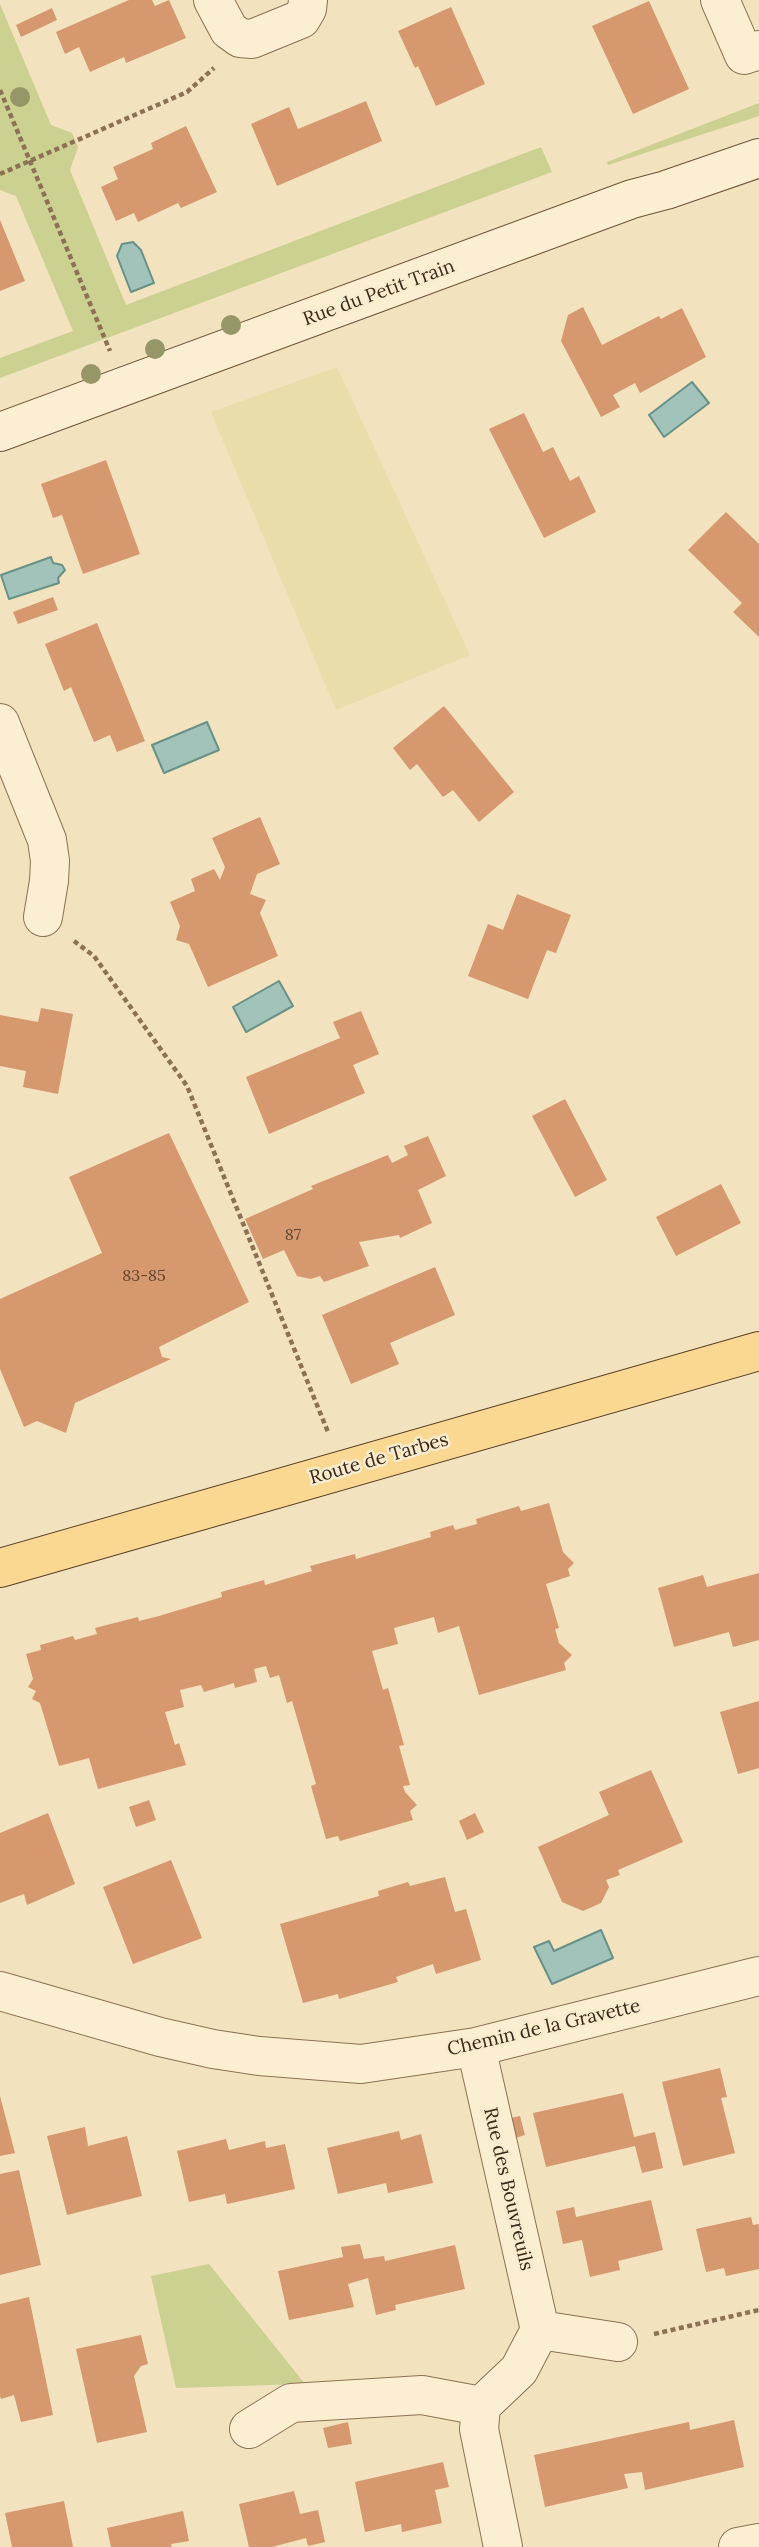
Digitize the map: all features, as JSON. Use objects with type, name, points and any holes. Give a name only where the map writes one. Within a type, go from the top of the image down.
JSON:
[{"type":"main road","name":"Route de Tarbes","points":[[0,1568],[759,1351]]},
{"type":"street","points":[[213,0],[225,25],[240,38],[257,38],[297,21],[305,15],[308,0]]},
{"type":"street","points":[[720,0],[744,55],[759,50]]},
{"type":"street","name":"Rue du Petit Train","points":[[0,432],[632,199],[759,158]]},
{"type":"street","points":[[0,723],[47,840],[49,881],[43,917]]},
{"type":"street","name":"Chemin de la Gravette","points":[[0,1991],[160,2037],[213,2049],[259,2056],[361,2064],[476,2047],[759,1976]]},
{"type":"street","name":"Rue des Bouvreuils","points":[[476,2047],[540,2330]]},
{"type":"street","points":[[503,2547],[479,2429],[481,2406],[519,2370],[540,2330],[618,2342]]},
{"type":"street","points":[[249,2429],[291,2403],[422,2395],[481,2406]]},
{"type":"street","points":[[738,2547],[759,2543]]},
{"type":"path","points":[[0,174],[187,92],[214,69],[240,38]]},
{"type":"path","points":[[0,90],[112,355]]},
{"type":"path","points":[[43,917],[94,956],[187,1086],[343,1469]]},
{"type":"path","points":[[618,2342],[759,2310]]},
{"type":"shaded area","points":[[337,367],[470,655],[336,710],[211,412]]},
{"type":"green space","points":[[0,4],[51,125],[72,133],[78,147],[70,170],[126,305],[541,147],[552,172],[0,378],[0,358],[73,331],[16,196],[0,190]]},
{"type":"green space","points":[[759,103],[759,116],[608,165],[607,162]]},
{"type":"green space","points":[[209,2264],[305,2384],[176,2388],[151,2276]]},
{"type":"water","points":[[133,242],[141,250],[154,283],[131,292],[117,256],[122,244]]},
{"type":"water","points":[[692,382],[709,403],[664,437],[649,415]]},
{"type":"water","points":[[51,557],[53,563],[62,565],[65,570],[58,578],[59,583],[9,599],[1,575]]},
{"type":"water","points":[[207,722],[219,750],[164,773],[152,745]]},
{"type":"water","points":[[279,981],[293,1006],[246,1032],[233,1007]]},
{"type":"water","points":[[601,1930],[613,1958],[552,1984],[534,1947],[549,1941],[554,1951]]},
{"type":"building","points":[[129,0],[152,0],[155,6],[169,0],[186,38],[126,63],[124,57],[90,72],[79,47],[65,54],[56,32]]},
{"type":"building","points":[[649,1],[689,89],[633,114],[592,26]]},
{"type":"building","points":[[451,7],[485,84],[436,106],[398,31]]},
{"type":"building","points":[[52,8],[57,20],[21,37],[16,25]]},
{"type":"building","points":[[366,101],[382,141],[277,186],[251,124],[289,107],[298,129]]},
{"type":"building","points":[[186,126],[217,192],[181,208],[178,203],[138,222],[134,213],[116,221],[101,187],[118,179],[113,167],[153,149],[151,143]]},
{"type":"building","points":[[0,220],[25,281],[0,291]]},
{"type":"building","points":[[583,307],[602,345],[659,316],[661,319],[682,308],[706,357],[640,393],[635,383],[613,395],[620,407],[601,417],[561,341],[568,315]]},
{"type":"building","points":[[524,413],[543,452],[553,447],[570,481],[579,476],[596,512],[544,538],[489,429]]},
{"type":"building","points":[[106,460],[140,554],[83,574],[62,515],[53,518],[41,484]]},
{"type":"building","points":[[726,512],[759,544],[759,637],[733,612],[742,603],[688,550]]},
{"type":"building","points":[[53,597],[58,610],[18,624],[13,612]]},
{"type":"building","points":[[97,623],[145,741],[117,752],[110,735],[94,742],[71,687],[64,691],[45,644]]},
{"type":"building","points":[[444,706],[514,792],[479,822],[453,790],[443,797],[417,764],[410,770],[393,748]]},
{"type":"building","points":[[260,817],[280,864],[257,874],[250,894],[266,900],[260,913],[278,956],[208,987],[189,944],[176,940],[180,926],[170,902],[195,891],[191,879],[214,869],[220,880],[225,867],[212,838]]},
{"type":"building","points":[[517,894],[571,915],[556,953],[547,950],[528,999],[468,976],[488,924],[503,930]]},
{"type":"building","points":[[41,1008],[73,1014],[58,1094],[23,1087],[26,1071],[0,1066],[0,1015],[38,1022]]},
{"type":"building","points":[[361,1011],[379,1054],[353,1065],[365,1093],[269,1134],[246,1077],[340,1038],[333,1022]]},
{"type":"building","points":[[565,1099],[607,1180],[575,1197],[532,1116]]},
{"type":"building","points":[[169,1133],[249,1302],[159,1347],[162,1357],[171,1359],[75,1403],[66,1433],[37,1421],[24,1427],[0,1369],[0,1299],[102,1253],[69,1177]]},
{"type":"building","points":[[428,1136],[446,1176],[418,1190],[432,1223],[400,1238],[399,1235],[359,1242],[369,1266],[324,1282],[320,1276],[311,1279],[297,1276],[284,1250],[263,1259],[245,1219],[313,1189],[311,1186],[388,1155],[392,1163],[408,1155],[404,1146]]},
{"type":"building","points":[[721,1184],[741,1223],[676,1256],[656,1217]]},
{"type":"building","points":[[435,1267],[455,1315],[390,1343],[399,1364],[351,1384],[322,1315]]},
{"type":"building","points":[[549,1503],[563,1552],[574,1563],[568,1569],[570,1576],[546,1584],[559,1628],[555,1629],[559,1643],[572,1655],[564,1663],[566,1670],[479,1695],[459,1626],[438,1633],[434,1617],[394,1628],[398,1644],[372,1651],[383,1690],[388,1688],[404,1745],[399,1746],[410,1785],[403,1786],[417,1805],[410,1811],[413,1820],[340,1841],[338,1836],[326,1839],[311,1786],[316,1784],[292,1701],[287,1703],[279,1675],[270,1678],[266,1666],[254,1669],[257,1682],[235,1688],[234,1683],[204,1692],[201,1685],[180,1690],[184,1707],[165,1712],[175,1745],[179,1743],[186,1765],[98,1789],[89,1758],[59,1766],[40,1703],[32,1699],[36,1691],[28,1687],[33,1679],[26,1654],[41,1650],[40,1645],[73,1636],[75,1640],[97,1634],[95,1628],[138,1617],[139,1621],[159,1616],[222,1597],[221,1592],[264,1580],[265,1585],[312,1571],[310,1566],[355,1554],[356,1559],[431,1537],[430,1532],[453,1525],[455,1530],[477,1524],[476,1519],[519,1506],[521,1511]]},
{"type":"building","points":[[759,1573],[759,1640],[733,1647],[729,1632],[674,1647],[658,1588],[703,1575],[707,1587]]},
{"type":"building","points":[[759,1701],[759,1768],[738,1774],[720,1712]]},
{"type":"building","points":[[651,1770],[683,1842],[618,1870],[620,1875],[606,1880],[609,1887],[601,1903],[583,1911],[562,1902],[538,1847],[609,1815],[599,1792]]},
{"type":"building","points":[[149,1800],[156,1820],[136,1827],[129,1807]]},
{"type":"building","points":[[48,1813],[75,1884],[27,1905],[24,1894],[0,1903],[0,1833]]},
{"type":"building","points":[[475,1813],[484,1832],[467,1840],[459,1821]]},
{"type":"building","points":[[171,1860],[202,1938],[133,1964],[103,1887]]},
{"type":"building","points":[[445,1877],[455,1912],[466,1909],[481,1960],[436,1974],[433,1964],[396,1977],[398,1982],[339,1999],[338,1994],[303,2003],[280,1924],[379,1896],[378,1891],[408,1882],[410,1886]]},
{"type":"building","points":[[720,2068],[727,2097],[721,2098],[735,2153],[683,2166],[662,2082]]},
{"type":"building","points":[[623,2093],[634,2137],[655,2132],[663,2168],[642,2173],[635,2146],[546,2167],[533,2113]]},
{"type":"building","points":[[0,2096],[15,2153],[0,2156]]},
{"type":"building","points":[[520,2116],[525,2135],[515,2138],[511,2118]]},
{"type":"building","points":[[85,2127],[88,2146],[127,2136],[142,2196],[67,2215],[47,2136]]},
{"type":"building","points":[[399,2131],[401,2140],[421,2134],[433,2183],[388,2193],[386,2183],[338,2194],[327,2148]]},
{"type":"building","points":[[226,2139],[229,2150],[265,2141],[266,2148],[285,2144],[295,2189],[227,2204],[225,2194],[189,2202],[177,2151]]},
{"type":"building","points":[[19,2170],[41,2265],[0,2275],[0,2174]]},
{"type":"building","points":[[651,2200],[663,2250],[618,2261],[620,2270],[590,2277],[582,2240],[563,2244],[556,2211],[574,2207],[576,2217]]},
{"type":"building","points":[[751,2217],[753,2225],[759,2224],[759,2269],[726,2276],[724,2268],[706,2272],[696,2229]]},
{"type":"building","points":[[360,2244],[364,2259],[384,2256],[385,2261],[455,2245],[465,2289],[395,2305],[396,2310],[376,2315],[368,2278],[348,2284],[354,2307],[289,2320],[278,2271],[343,2257],[341,2247]]},
{"type":"building","points":[[29,2297],[53,2415],[21,2422],[14,2395],[1,2399],[0,2396],[0,2304]]},
{"type":"building","points":[[141,2335],[148,2364],[141,2366],[134,2376],[147,2432],[97,2443],[76,2349]]},
{"type":"building","points":[[734,2420],[744,2467],[645,2490],[642,2472],[624,2474],[628,2488],[545,2507],[534,2455],[689,2422],[690,2430]]},
{"type":"building","points":[[348,2422],[352,2444],[328,2448],[323,2428]]},
{"type":"building","points":[[443,2462],[449,2487],[435,2490],[442,2523],[402,2532],[401,2524],[365,2532],[355,2482]]},
{"type":"building","points":[[294,2491],[300,2514],[318,2510],[325,2542],[308,2546],[306,2538],[272,2547],[249,2547],[239,2504]]},
{"type":"building","points":[[64,2501],[73,2547],[12,2547],[5,2513]]},
{"type":"building","points":[[183,2511],[189,2541],[171,2544],[172,2547],[111,2547],[107,2528]]}]
